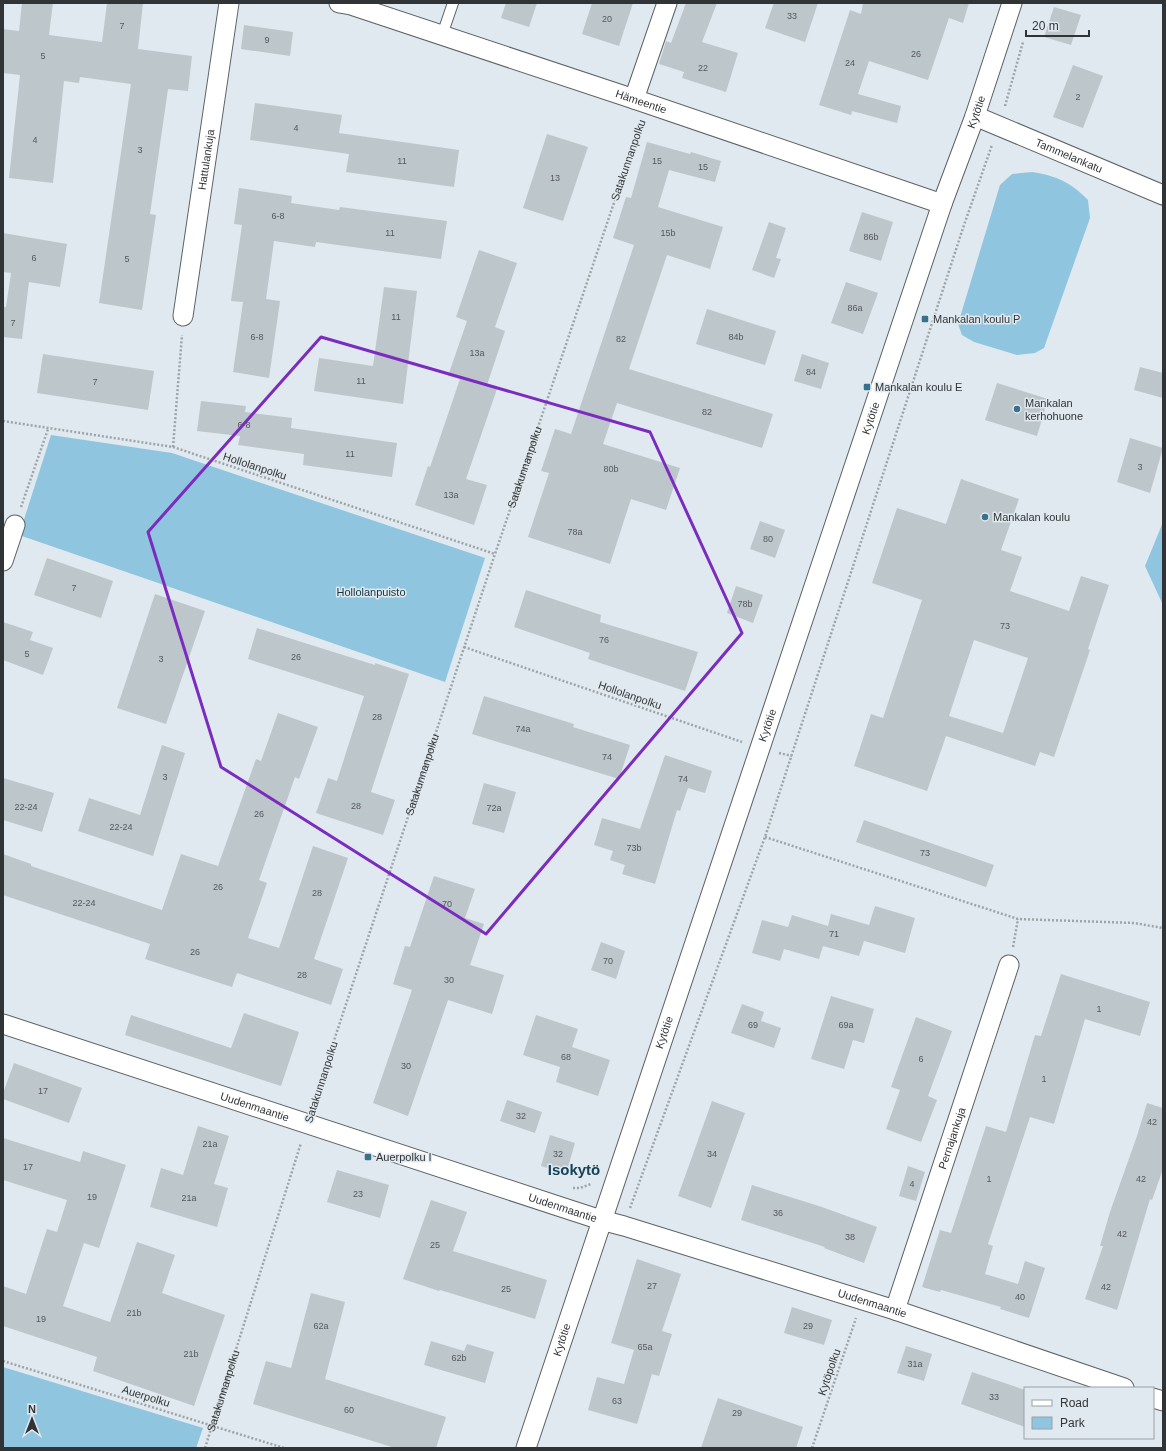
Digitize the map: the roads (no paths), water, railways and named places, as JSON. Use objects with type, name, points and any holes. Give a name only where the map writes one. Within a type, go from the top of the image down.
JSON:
[{"type":"street","name":"Hattulankuja","points":[[183,316],[229,3]]},
{"type":"street","points":[[641,101],[667,3]]},
{"type":"street","name":"Kytötie","points":[[526,1448],[942,204],[975,116],[1012,3]]},
{"type":"street","name":"Hämeentie","points":[[347,4],[641,101],[942,204]]},
{"type":"street","name":"Tammelankatu","points":[[975,116],[1163,195]]},
{"type":"street","points":[[3,561],[15,525]]},
{"type":"street","name":"Pernajankuja","points":[[895,1310],[1009,965]]},
{"type":"street","name":"Uudenmaantie","points":[[3,1024],[601,1220],[895,1310],[1121,1387]]},
{"type":"lane","points":[[442,35],[453,3]]},
{"type":"place","name":"Mankalan koulu P","points":[[925,319]]},
{"type":"place","name":"Mankalan koulu E","points":[[867,387]]},
{"type":"place","name":"Mankalan kerhohuone","points":[[1017,409]]},
{"type":"place","name":"Mankalan koulu","points":[[985,517]]},
{"type":"place","name":"Auerpolku I","points":[[368,1157]]},
{"type":"district","name":"Isokytö","points":[[574,1170]]},
{"type":"park label","name":"Hollolanpuisto","points":[[371,592]]}]
